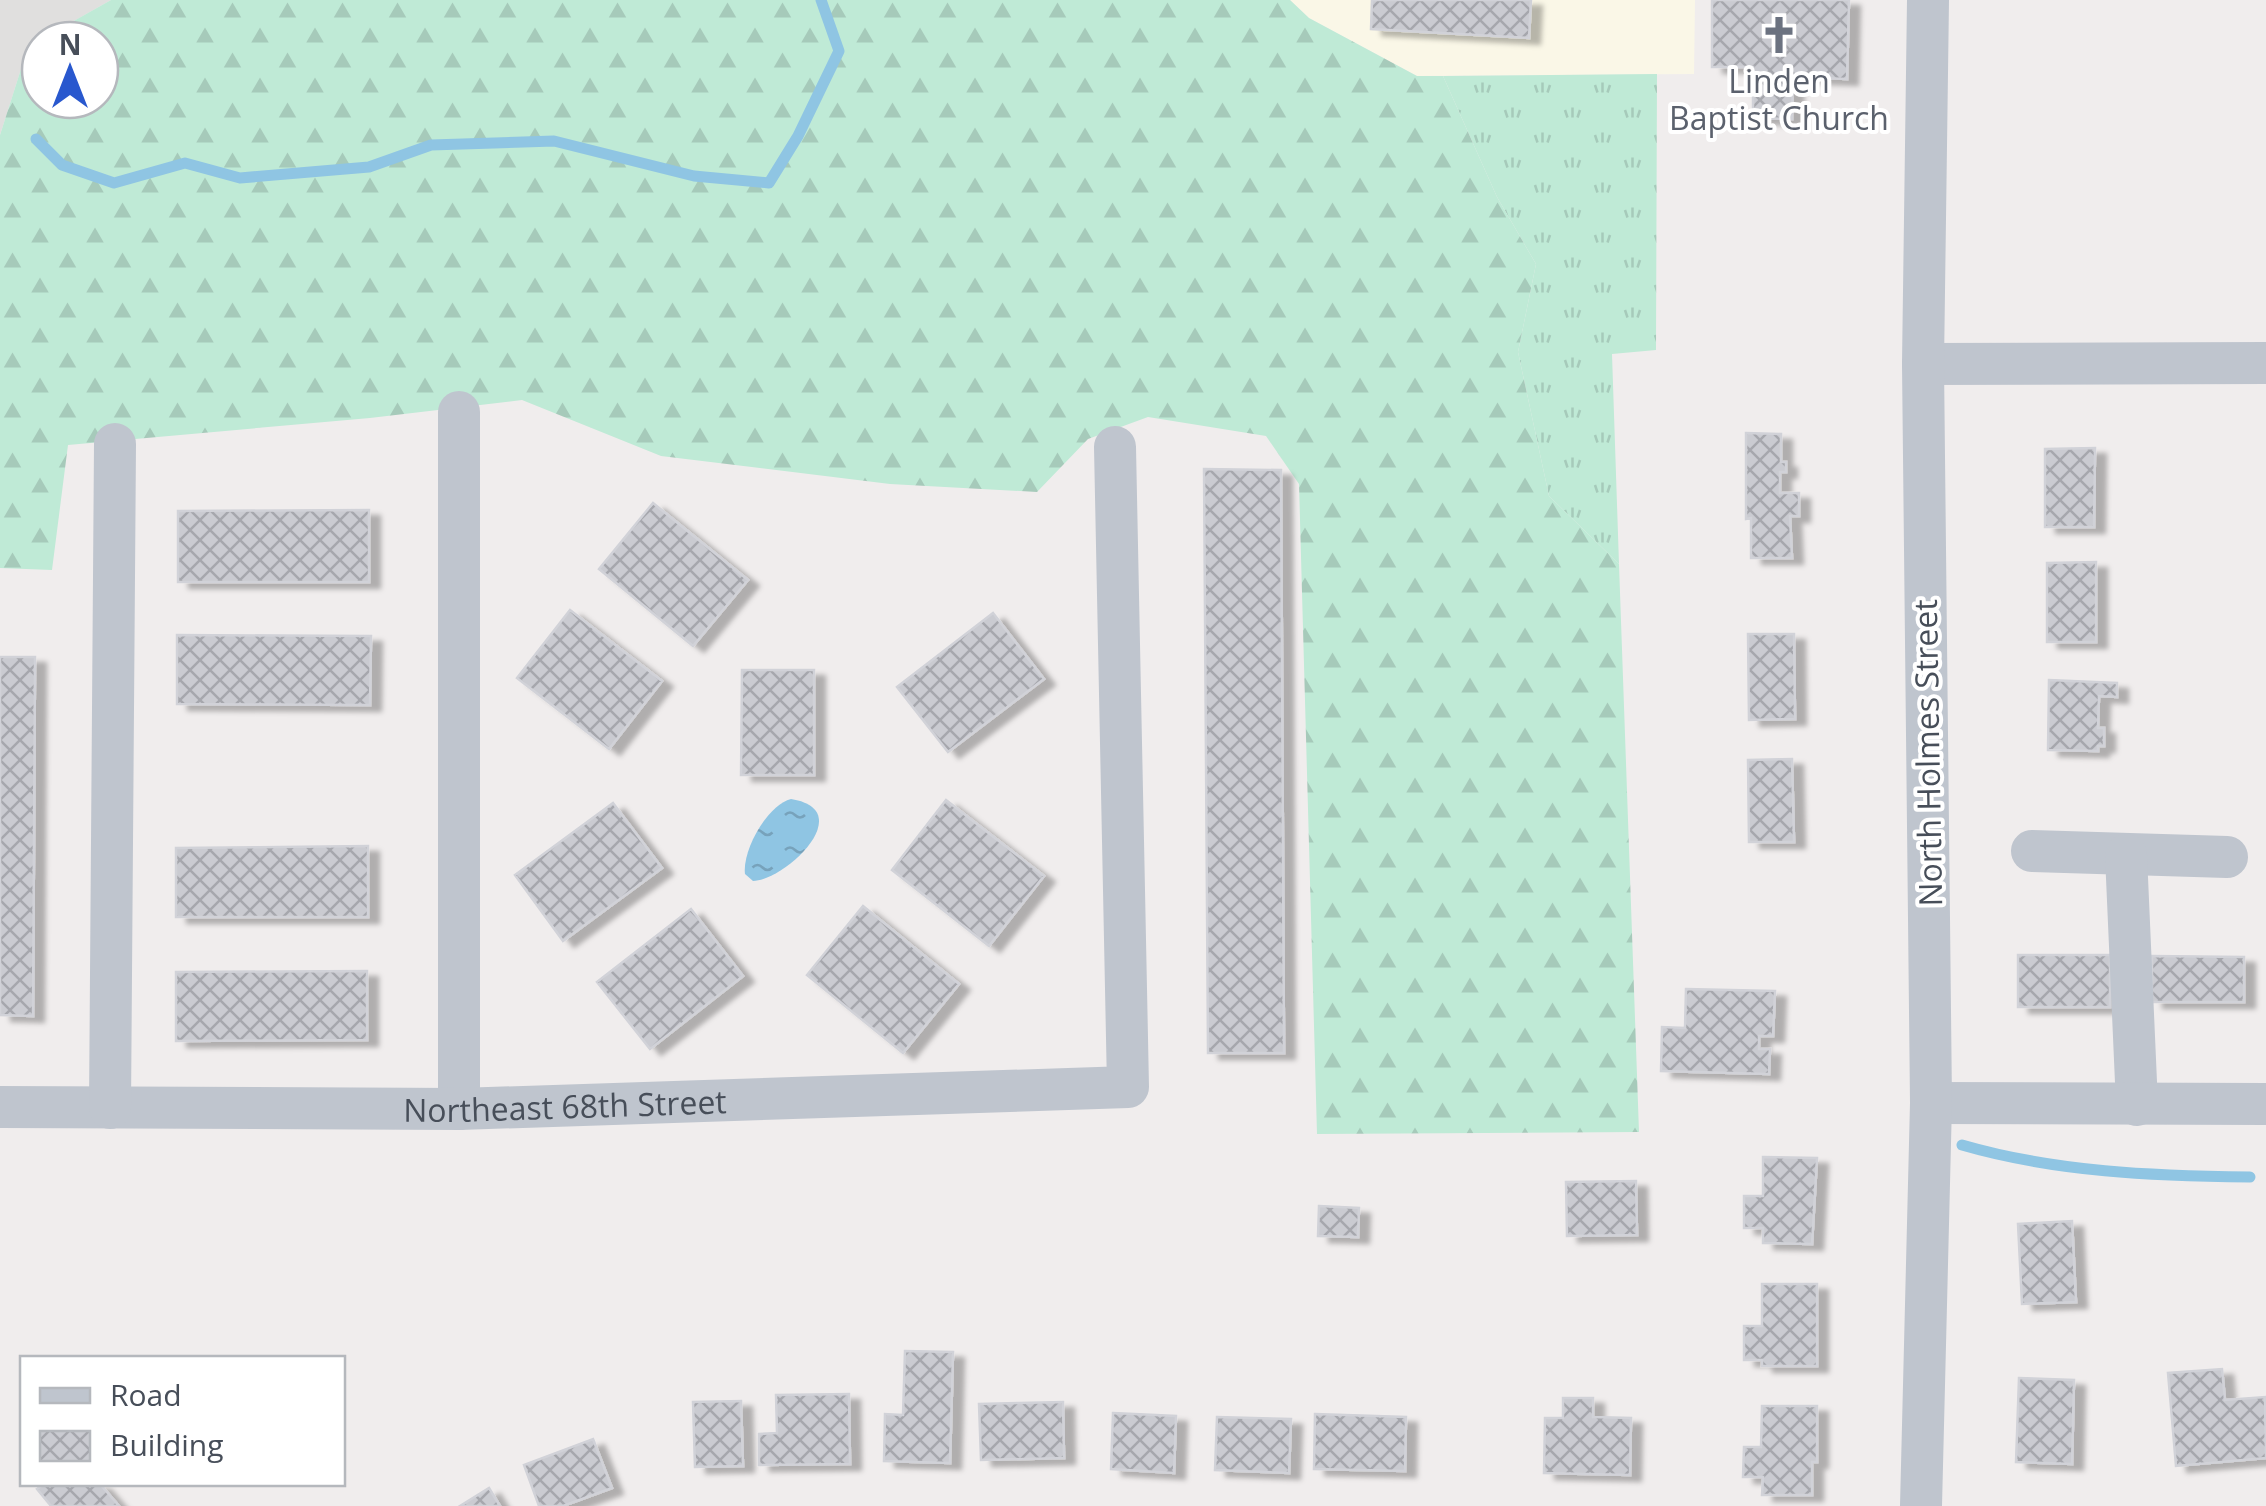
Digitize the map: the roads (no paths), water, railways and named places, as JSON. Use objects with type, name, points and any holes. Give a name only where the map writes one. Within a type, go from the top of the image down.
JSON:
[{"type":"street","name":"North Holmes Street","points":[[1921,1506],[1931,1104],[1923,364],[1928,0]]},
{"type":"street","points":[[1923,364],[2266,363]]},
{"type":"street","points":[[459,412],[459,1109]]},
{"type":"street","points":[[110,1108],[115,444]]},
{"type":"street","name":"Northeast 68th Street","points":[[0,1107],[459,1109],[1128,1087],[1115,448]]},
{"type":"street","points":[[2032,852],[2228,857]]},
{"type":"street","points":[[2126,855],[2137,1105]]},
{"type":"street","points":[[1931,1104],[2266,1104]]},
{"type":"water","points":[[791,799],[810,806],[818,816],[818,830],[797,858],[767,878],[753,881],[745,874],[752,842],[773,810]]},
{"type":"waterway","points":[[36,139],[62,165],[114,183],[185,163],[240,178],[369,167],[431,145],[554,141],[694,176],[769,183],[798,136],[839,51],[821,0]]},
{"type":"waterway","points":[[1962,1145],[2033,1161],[2105,1171],[2250,1177]]},
{"type":"place","name":"Linden Baptist Church","points":[[1779,35]]}]
